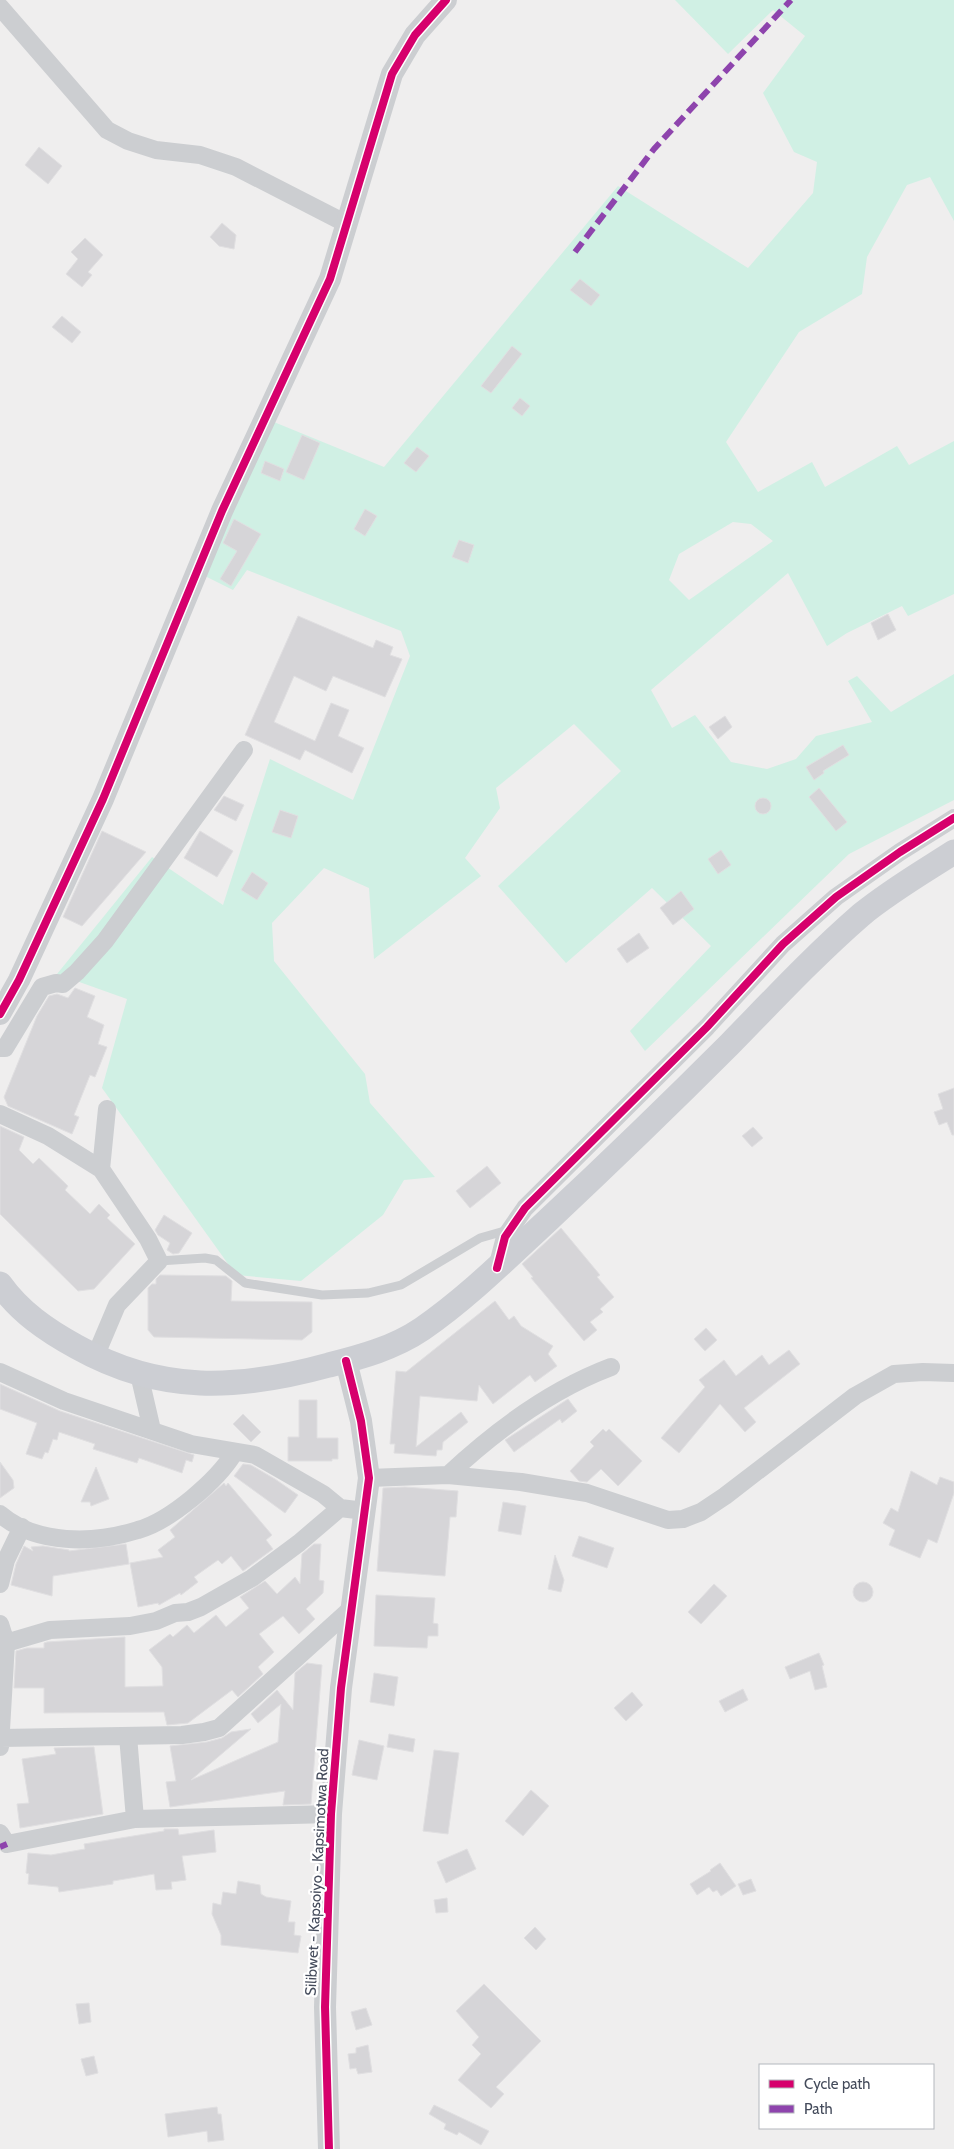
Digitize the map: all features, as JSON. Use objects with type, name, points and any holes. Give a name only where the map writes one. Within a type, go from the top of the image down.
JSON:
[{"type":"main road","points":[[4,1296],[32,1319],[94,1357],[139,1374],[174,1382],[216,1384],[254,1381],[302,1373],[387,1348],[422,1329],[498,1268],[636,1138],[812,960],[863,914],[954,852]]},
{"type":"street","points":[[0,1014],[19,980],[103,799],[222,511],[330,279],[392,74],[415,35],[446,0]]},
{"type":"street","points":[[0,7],[107,130],[128,142],[156,150],[200,155],[236,167],[347,224]]},
{"type":"street","points":[[0,1048],[5,1048],[16,1033],[42,986],[56,983],[63,984],[106,941],[244,750]]},
{"type":"street","points":[[498,1268],[499,1254],[509,1230],[525,1208],[707,1027],[783,944],[836,897],[900,852],[954,818]]},
{"type":"street","points":[[101,1169],[107,1109]]},
{"type":"street","points":[[0,1114],[48,1136],[101,1169],[148,1239],[159,1261],[118,1305],[94,1357]]},
{"type":"street","name":"Silibwet - Kapsoiyo - Kapsimotwa Road","points":[[329,2149],[325,2008],[331,1814],[342,1688],[369,1478],[361,1420],[346,1361]]},
{"type":"street","points":[[448,1475],[495,1435],[561,1390],[577,1380],[611,1367]]},
{"type":"street","points":[[0,1372],[64,1400],[191,1444],[234,1453],[255,1455],[323,1494],[340,1508],[365,1511]]},
{"type":"street","points":[[369,1478],[448,1475],[521,1482],[587,1494],[668,1520],[683,1519],[701,1512],[725,1496],[855,1396],[894,1374],[923,1372],[954,1373]]},
{"type":"street","points":[[139,1374],[152,1430]]},
{"type":"street","points":[[0,1514],[9,1522],[49,1538],[110,1537],[139,1530],[159,1520],[202,1490],[224,1470],[234,1453]]},
{"type":"street","points":[[6,1643],[50,1630],[139,1624],[201,1607],[252,1578],[340,1508]]},
{"type":"street","points":[[0,1584],[6,1560],[22,1528]]},
{"type":"street","points":[[0,1624],[6,1643],[1,1742],[182,1735],[219,1728],[353,1607]]},
{"type":"street","points":[[128,1736],[135,1819]]},
{"type":"street","points":[[0,1833],[7,1844],[135,1819],[331,1814]]},
{"type":"lane","points":[[159,1261],[205,1258],[216,1260],[245,1283],[322,1295],[368,1293],[401,1285],[480,1238],[509,1230]]},
{"type":"green space","points":[[675,0],[954,0],[954,221],[930,177],[907,185],[867,257],[862,294],[799,332],[726,442],[758,492],[812,462],[825,487],[897,446],[909,465],[954,441],[954,594],[908,616],[902,606],[847,633],[827,646],[788,573],[651,690],[672,728],[695,715],[731,762],[767,769],[796,759],[816,736],[872,722],[848,681],[857,676],[891,712],[954,674],[954,800],[849,854],[645,1051],[630,1031],[711,946],[652,888],[566,963],[498,886],[621,771],[574,724],[496,788],[500,808],[465,858],[481,876],[374,959],[369,888],[324,868],[272,923],[274,961],[365,1074],[370,1103],[435,1177],[404,1180],[383,1215],[301,1281],[236,1275],[102,1088],[127,999],[57,974],[152,857],[223,905],[270,759],[353,800],[410,656],[401,631],[247,570],[233,590],[203,575],[269,420],[384,467],[618,186],[748,268],[813,193],[817,162],[794,152],[763,93],[805,36],[773,10],[728,54]],"holes":[[[733,522],[751,524],[773,541],[689,600],[669,580],[679,554]]]},
{"type":"building","points":[[39,147],[62,166],[48,184],[25,165]]},
{"type":"building","points":[[222,223],[236,235],[234,249],[219,246],[210,237]]},
{"type":"building","points":[[85,238],[103,255],[88,272],[92,275],[82,287],[66,274],[78,259],[71,252]]},
{"type":"building","points":[[580,279],[600,295],[591,306],[570,290]]},
{"type":"building","points":[[62,316],[81,332],[72,343],[52,327]]},
{"type":"building","points":[[512,346],[522,354],[491,393],[481,386]]},
{"type":"building","points":[[520,398],[530,406],[522,416],[512,408]]},
{"type":"building","points":[[302,435],[320,443],[304,480],[286,472]]},
{"type":"building","points":[[417,447],[429,456],[416,472],[404,463]]},
{"type":"building","points":[[265,461],[284,469],[280,481],[261,473]]},
{"type":"building","points":[[365,509],[377,516],[365,536],[354,529]]},
{"type":"building","points":[[234,519],[261,534],[231,586],[220,579],[237,551],[223,543]]},
{"type":"building","points":[[459,540],[474,545],[468,563],[452,557]]},
{"type":"building","points":[[888,614],[896,630],[878,640],[871,623]]},
{"type":"building","points":[[298,616],[373,648],[376,640],[393,647],[390,655],[402,659],[385,697],[333,676],[326,691],[294,676],[274,722],[315,741],[331,703],[349,710],[338,736],[364,748],[352,773],[305,750],[300,760],[245,735]]},
{"type":"building","points":[[725,716],[732,727],[718,739],[709,727]]},
{"type":"building","points":[[843,745],[849,755],[823,771],[824,773],[814,780],[806,767]]},
{"type":"building","points":[[819,788],[847,822],[836,831],[809,797]]},
{"type":"building","points":[[224,796],[244,805],[236,821],[214,810]]},
{"type":"building","points":[[763,798],[771,806],[763,814],[755,806]]},
{"type":"building","points":[[280,810],[298,816],[291,838],[272,832]]},
{"type":"building","points":[[102,831],[146,852],[82,926],[63,917]]},
{"type":"building","points":[[200,831],[233,851],[217,877],[184,858]]},
{"type":"building","points":[[721,850],[731,865],[718,874],[708,859]]},
{"type":"building","points":[[252,872],[268,883],[257,900],[241,890]]},
{"type":"building","points":[[681,891],[694,909],[673,925],[660,908]]},
{"type":"building","points":[[639,933],[649,948],[627,963],[617,949]]},
{"type":"building","points":[[75,988],[95,996],[87,1017],[104,1025],[98,1044],[107,1047],[95,1077],[90,1075],[74,1115],[79,1117],[72,1134],[8,1106],[4,1097],[37,1016],[49,996],[57,994],[68,998]]},
{"type":"building","points":[[954,1088],[954,1135],[952,1135],[947,1122],[939,1125],[934,1112],[943,1109],[938,1094]]},
{"type":"building","points":[[0,1126],[24,1137],[19,1150],[33,1164],[39,1158],[68,1186],[65,1190],[90,1214],[99,1204],[110,1215],[107,1218],[135,1244],[94,1289],[78,1291],[0,1214]]},
{"type":"building","points":[[753,1127],[763,1138],[752,1147],[742,1136]]},
{"type":"building","points":[[487,1166],[501,1183],[470,1208],[456,1191]]},
{"type":"building","points":[[164,1215],[192,1233],[179,1253],[173,1254],[167,1250],[170,1243],[158,1235],[155,1230]]},
{"type":"building","points":[[561,1228],[600,1275],[597,1277],[614,1297],[600,1309],[603,1312],[590,1322],[597,1330],[584,1341],[531,1278],[533,1277],[522,1264]]},
{"type":"building","points":[[160,1275],[226,1276],[232,1281],[231,1301],[312,1302],[312,1332],[302,1340],[154,1337],[148,1330],[148,1288],[152,1284],[156,1284],[156,1279]]},
{"type":"building","points":[[495,1301],[509,1320],[514,1316],[521,1326],[553,1346],[548,1354],[557,1366],[535,1382],[530,1375],[493,1404],[479,1385],[477,1401],[420,1396],[416,1447],[461,1412],[468,1422],[443,1442],[442,1450],[437,1450],[436,1456],[394,1453],[395,1444],[390,1444],[396,1371],[406,1372]]},
{"type":"building","points":[[706,1328],[717,1340],[705,1351],[694,1339]]},
{"type":"building","points":[[789,1350],[800,1364],[744,1408],[756,1422],[745,1432],[720,1404],[679,1453],[661,1438],[705,1387],[699,1380],[724,1360],[736,1376],[762,1355],[769,1365]]},
{"type":"building","points":[[0,1384],[60,1411],[194,1455],[192,1462],[186,1460],[182,1473],[139,1458],[137,1463],[93,1449],[95,1444],[59,1432],[57,1440],[53,1439],[48,1453],[45,1452],[42,1459],[26,1454],[37,1423],[0,1409]]},
{"type":"building","points":[[568,1399],[577,1411],[562,1423],[560,1419],[514,1452],[505,1440]]},
{"type":"building","points":[[299,1400],[317,1400],[317,1438],[338,1438],[338,1459],[332,1459],[332,1461],[288,1461],[288,1437],[299,1437]]},
{"type":"building","points":[[243,1414],[261,1432],[251,1442],[233,1424]]},
{"type":"building","points":[[603,1429],[606,1432],[609,1429],[642,1461],[618,1486],[601,1469],[587,1482],[579,1481],[570,1471],[594,1446],[590,1442]]},
{"type":"building","points":[[0,1462],[13,1480],[14,1488],[0,1498]]},
{"type":"building","points":[[243,1464],[251,1465],[298,1495],[285,1513],[234,1476]]},
{"type":"building","points":[[96,1467],[109,1499],[91,1506],[90,1502],[81,1502]]},
{"type":"building","points":[[911,1471],[937,1485],[940,1477],[954,1482],[954,1493],[937,1543],[928,1539],[920,1558],[889,1545],[895,1530],[883,1523],[891,1508],[898,1512]]},
{"type":"building","points":[[224,1483],[226,1486],[228,1483],[272,1535],[266,1540],[273,1549],[243,1571],[231,1556],[222,1564],[218,1560],[194,1577],[198,1582],[181,1595],[180,1593],[159,1605],[158,1603],[138,1607],[130,1563],[163,1557],[158,1550],[175,1537],[170,1530]]},
{"type":"building","points":[[405,1487],[458,1491],[456,1517],[450,1517],[445,1576],[377,1571],[383,1488]]},
{"type":"building","points":[[503,1502],[526,1506],[521,1535],[498,1531]]},
{"type":"building","points":[[579,1536],[614,1548],[607,1568],[572,1556]]},
{"type":"building","points":[[126,1544],[129,1564],[53,1576],[52,1596],[11,1585],[16,1564],[24,1546],[33,1551],[31,1547],[43,1546],[69,1551]]},
{"type":"building","points":[[314,1544],[321,1544],[319,1580],[324,1581],[323,1593],[306,1609],[315,1619],[299,1634],[283,1616],[259,1634],[274,1652],[258,1667],[263,1674],[238,1697],[232,1690],[188,1723],[167,1725],[164,1712],[44,1713],[44,1688],[14,1688],[16,1651],[27,1648],[44,1648],[44,1643],[47,1642],[125,1637],[125,1687],[163,1686],[162,1667],[149,1650],[170,1634],[173,1637],[187,1625],[194,1633],[216,1615],[226,1627],[249,1608],[240,1597],[265,1581],[277,1594],[295,1577],[300,1584],[302,1554]]},
{"type":"building","points":[[555,1555],[564,1580],[561,1592],[548,1589]]},
{"type":"building","points":[[863,1582],[870,1585],[873,1592],[870,1599],[863,1602],[856,1599],[853,1592],[856,1585]]},
{"type":"building","points":[[714,1584],[727,1596],[701,1624],[688,1612]]},
{"type":"building","points":[[376,1595],[435,1598],[433,1623],[438,1624],[438,1636],[428,1636],[427,1648],[374,1646]]},
{"type":"building","points":[[819,1653],[824,1665],[822,1666],[827,1687],[815,1690],[810,1671],[790,1679],[785,1667]]},
{"type":"building","points":[[307,1663],[322,1665],[311,1804],[283,1805],[285,1791],[170,1807],[166,1782],[176,1781],[170,1746],[207,1742],[222,1738],[231,1732],[251,1729],[191,1780],[278,1742],[281,1704],[258,1723],[251,1714],[277,1690],[293,1710],[295,1673]]},
{"type":"building","points":[[374,1673],[398,1677],[394,1706],[370,1702]]},
{"type":"building","points":[[743,1689],[748,1700],[725,1712],[719,1701]]},
{"type":"building","points":[[632,1692],[643,1705],[626,1721],[614,1708]]},
{"type":"building","points":[[389,1734],[415,1739],[413,1752],[387,1747]]},
{"type":"building","points":[[359,1740],[384,1746],[377,1780],[352,1775]]},
{"type":"building","points":[[94,1747],[103,1814],[20,1828],[17,1804],[29,1803],[22,1759],[56,1754],[54,1748]]},
{"type":"building","points":[[434,1750],[459,1753],[448,1834],[423,1831]]},
{"type":"building","points":[[531,1790],[549,1806],[523,1836],[505,1821]]},
{"type":"building","points":[[164,1829],[178,1829],[179,1835],[214,1830],[216,1852],[182,1856],[186,1880],[171,1882],[172,1889],[156,1890],[154,1874],[113,1881],[113,1884],[59,1892],[58,1887],[28,1884],[29,1874],[26,1873],[28,1853],[51,1855],[85,1849],[84,1844],[164,1831]]},
{"type":"building","points":[[467,1849],[476,1869],[446,1883],[437,1862]]},
{"type":"building","points":[[720,1863],[736,1886],[721,1896],[717,1890],[713,1892],[709,1887],[697,1895],[690,1884]]},
{"type":"building","points":[[751,1879],[756,1891],[743,1895],[738,1884]]},
{"type":"building","points":[[238,1881],[260,1885],[261,1894],[266,1897],[291,1901],[288,1922],[295,1922],[294,1935],[301,1936],[298,1953],[221,1945],[221,1935],[212,1914],[213,1903],[221,1905],[223,1892],[236,1894]]},
{"type":"building","points":[[447,1898],[448,1912],[436,1913],[434,1900]]},
{"type":"building","points":[[535,1927],[546,1939],[536,1950],[524,1938]]},
{"type":"building","points":[[484,1984],[541,2041],[496,2087],[504,2094],[491,2108],[458,2080],[481,2054],[472,2045],[479,2037],[456,2011]]},
{"type":"building","points":[[89,2003],[91,2022],[79,2024],[76,2004]]},
{"type":"building","points":[[366,2008],[372,2025],[356,2030],[351,2012]]},
{"type":"building","points":[[368,2045],[372,2072],[358,2074],[356,2068],[350,2069],[348,2054],[356,2053],[356,2048]]},
{"type":"building","points":[[94,2056],[98,2073],[86,2076],[81,2059]]},
{"type":"building","points":[[434,2105],[489,2131],[481,2145],[459,2132],[457,2135],[444,2129],[446,2124],[429,2114]]},
{"type":"building","points":[[217,2107],[218,2114],[221,2114],[224,2140],[208,2142],[207,2131],[168,2137],[165,2114]]},
{"type":"marked path","points":[[575,252],[654,149],[791,0]]},
{"type":"marked path","points":[[0,1847],[7,1844]]},
{"type":"cycle path","points":[[0,1014],[19,980],[103,799],[222,511],[330,279],[392,74],[415,35],[446,0]]},
{"type":"cycle path","points":[[497,1268],[505,1237],[525,1208],[707,1027],[783,944],[836,897],[900,852],[954,818]]},
{"type":"cycle path","points":[[329,2149],[325,2007],[331,1814],[341,1688],[369,1478],[361,1421],[346,1361]]}]
